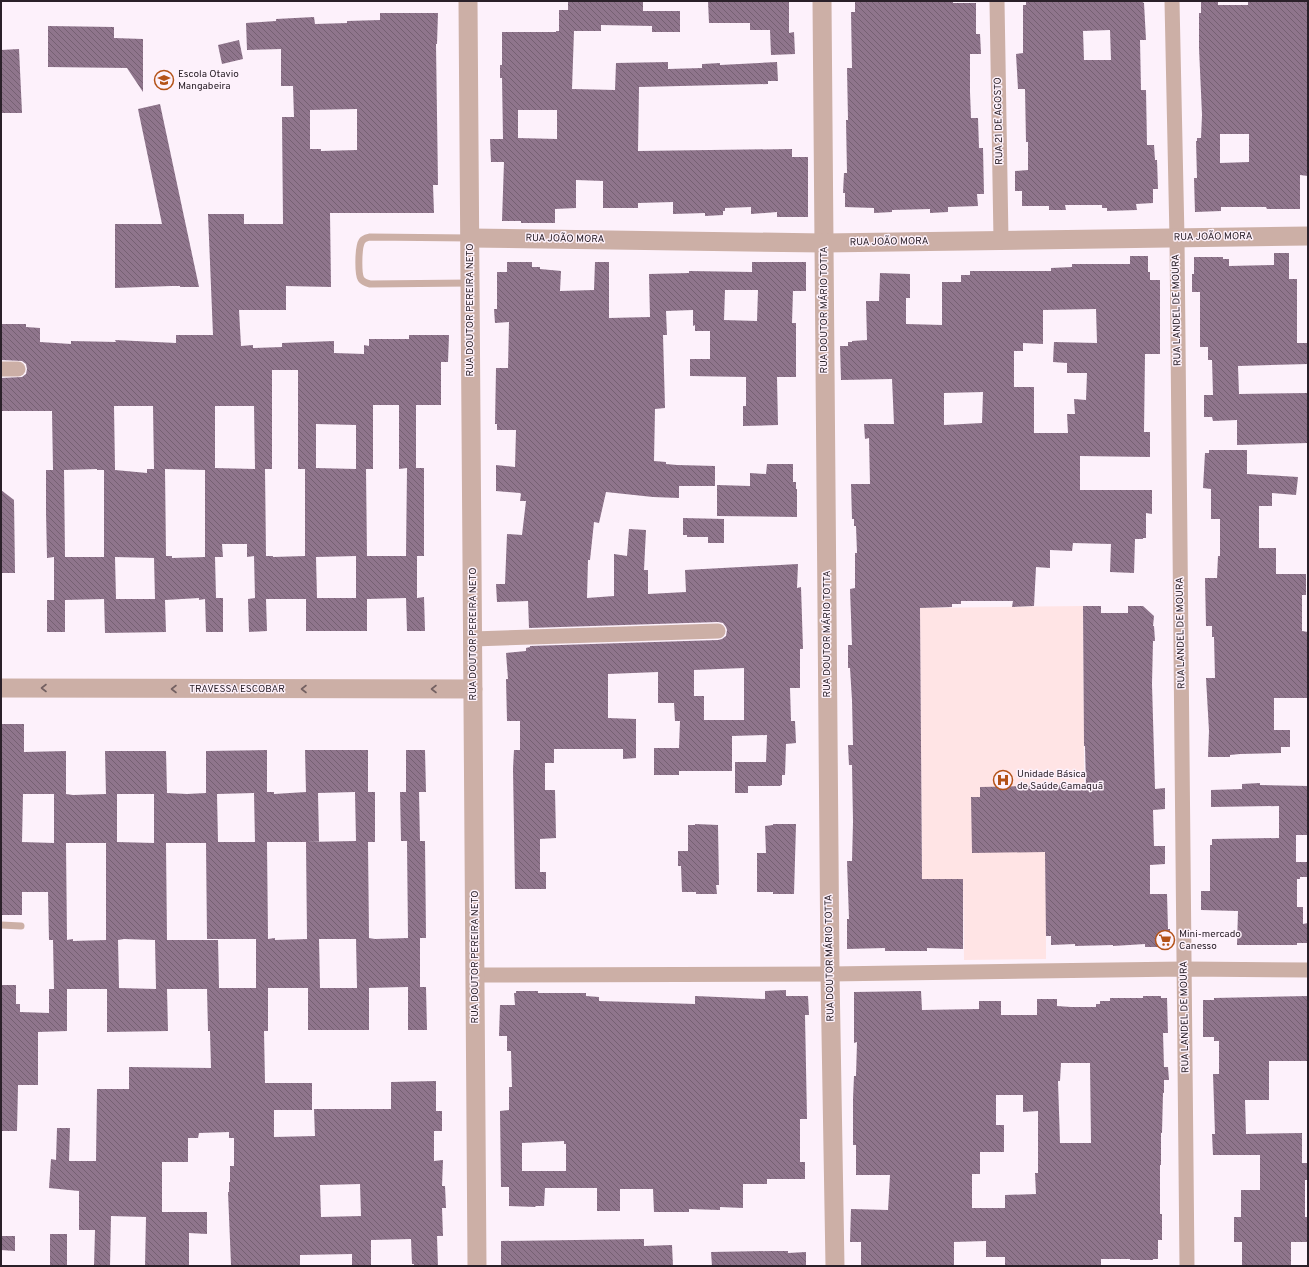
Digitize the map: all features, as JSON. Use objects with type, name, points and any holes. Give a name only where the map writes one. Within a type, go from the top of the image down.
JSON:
[{"type":"street","name":"RUA DOUTOR PEREIRA NETO","points":[[468,1],[477,1266]]},
{"type":"street","name":"RUA DOUTOR MÁRIO TOTTA","points":[[822,1],[830,974],[835,1266]]},
{"type":"street","name":"RUA 21 DE AGOSTO","points":[[997,1],[1002,240]]},
{"type":"street","name":"RUA LANDEL DE MOURA","points":[[1172,1],[1177,238],[1188,1266]]},
{"type":"street","name":"RUA JOÃO MORA","points":[[470,238],[824,243],[1308,236]]},
{"type":"street","points":[[1,369],[18,369]]},
{"type":"street","points":[[473,639],[718,631]]},
{"type":"street","name":"TRAVESSA ESCOBAR","points":[[1,688],[473,689]]},
{"type":"street","points":[[475,975],[830,974],[1184,969],[1308,970]]},
{"type":"lane","points":[[470,238],[370,237],[364,238],[359,247],[359,273],[361,279],[370,284],[470,283]]},
{"type":"lane","points":[[1,926],[20,926]]},
{"type":"shaded area","name":"Unidade Básica de Saúde Camaquã","points":[[1083,606],[1085,877],[1046,877],[1046,959],[964,960],[963,879],[922,879],[920,608]]},
{"type":"building","points":[[568,1],[643,1],[643,11],[680,11],[680,32],[652,32],[652,26],[601,25],[601,31],[574,31],[572,89],[615,90],[616,63],[668,62],[668,69],[702,68],[702,64],[720,63],[720,65],[777,62],[778,81],[768,81],[768,84],[639,87],[638,151],[792,149],[792,157],[808,157],[808,217],[777,217],[777,212],[751,214],[751,207],[725,208],[723,215],[705,216],[705,213],[673,214],[673,202],[638,203],[638,208],[603,208],[603,181],[576,180],[576,208],[555,209],[555,223],[521,223],[521,221],[502,221],[504,162],[491,162],[490,139],[503,139],[502,78],[500,78],[500,65],[502,65],[502,32],[559,31],[559,10],[568,10]],"holes":[[[518,110],[557,110],[557,139],[518,138]]]},
{"type":"building","points":[[708,1],[789,1],[789,33],[794,32],[795,54],[771,55],[770,30],[750,30],[750,23],[709,23]]},
{"type":"building","points":[[855,1],[953,1],[953,3],[976,3],[976,34],[980,34],[981,54],[970,54],[970,92],[971,118],[978,118],[979,148],[983,148],[984,194],[977,194],[978,206],[948,207],[948,212],[930,213],[930,209],[892,210],[892,212],[874,213],[874,208],[845,207],[845,193],[843,193],[844,173],[847,173],[847,68],[852,68],[851,12],[855,12]]},
{"type":"building","points":[[1026,1],[1140,1],[1144,3],[1146,40],[1140,40],[1141,90],[1146,90],[1147,145],[1154,145],[1155,160],[1157,160],[1158,189],[1153,189],[1153,203],[1136,204],[1137,210],[1107,211],[1107,208],[1102,208],[1102,205],[1065,205],[1066,210],[1049,210],[1049,206],[1022,206],[1022,191],[1015,191],[1015,171],[1028,170],[1028,142],[1026,142],[1025,89],[1018,89],[1016,54],[1023,53],[1023,5],[1026,5]],"holes":[[[1110,30],[1111,60],[1084,60],[1083,31]]]},
{"type":"building","points":[[1201,1],[1218,1],[1218,5],[1248,5],[1248,1],[1308,1],[1308,176],[1300,175],[1300,209],[1221,207],[1221,211],[1195,212],[1194,178],[1197,178],[1196,141],[1197,138],[1201,138],[1202,115],[1199,48],[1199,13],[1201,13]],"holes":[[[1220,134],[1249,134],[1249,162],[1220,163]]]},
{"type":"building","points":[[380,13],[438,13],[436,44],[438,185],[433,185],[434,213],[330,213],[331,287],[286,286],[286,310],[239,310],[241,346],[253,345],[253,348],[282,347],[282,343],[334,341],[334,353],[364,354],[364,345],[369,346],[369,339],[409,339],[409,335],[449,335],[448,362],[441,362],[441,405],[416,405],[416,468],[424,468],[424,556],[417,556],[417,598],[424,597],[425,631],[407,631],[406,598],[367,599],[367,631],[306,631],[306,599],[266,599],[267,631],[249,632],[248,599],[255,598],[254,556],[247,557],[247,544],[222,544],[223,557],[215,557],[216,598],[223,598],[223,632],[206,632],[205,599],[199,600],[199,598],[165,600],[166,632],[105,633],[104,599],[65,600],[65,632],[47,632],[47,600],[54,600],[54,557],[47,558],[46,512],[46,470],[53,470],[52,411],[1,411],[1,378],[22,377],[26,374],[27,369],[26,364],[22,361],[1,360],[1,324],[26,324],[26,327],[40,328],[40,342],[71,344],[71,341],[116,342],[115,340],[176,343],[176,335],[213,335],[208,214],[244,214],[244,224],[283,224],[282,117],[294,117],[293,86],[281,86],[281,49],[247,50],[246,23],[276,21],[276,19],[314,17],[315,24],[380,20]],"holes":[[[357,109],[357,150],[321,151],[321,149],[310,149],[310,110]],[[272,370],[298,370],[298,469],[305,469],[305,556],[266,556],[265,469],[272,469]],[[373,405],[399,405],[399,469],[407,468],[406,556],[367,556],[366,469],[373,469]],[[114,406],[153,406],[154,469],[147,469],[147,473],[115,470]],[[215,406],[254,406],[255,469],[215,468]],[[316,424],[356,425],[356,469],[316,468]],[[165,469],[205,470],[205,557],[172,558],[172,556],[166,556]],[[64,470],[104,470],[104,557],[65,557]],[[356,556],[356,598],[317,598],[316,557]],[[115,557],[154,558],[155,599],[116,599]]]},
{"type":"building","points":[[48,26],[114,27],[114,38],[143,39],[143,92],[127,68],[48,67]]},
{"type":"building","points":[[239,40],[243,59],[222,64],[218,45]]},
{"type":"building","points":[[19,49],[22,113],[1,113],[1,50]]},
{"type":"building","points":[[160,104],[199,287],[171,286],[115,288],[115,224],[162,224],[138,109]]},
{"type":"building","points":[[1274,253],[1289,253],[1289,279],[1297,279],[1297,343],[1308,343],[1308,364],[1238,366],[1239,394],[1308,393],[1308,443],[1237,445],[1237,420],[1213,421],[1212,417],[1204,417],[1204,395],[1213,395],[1212,360],[1208,360],[1208,347],[1200,347],[1200,292],[1192,292],[1194,257],[1223,257],[1223,259],[1229,259],[1229,266],[1274,265]]},
{"type":"building","points":[[1130,256],[1148,256],[1148,272],[1150,272],[1150,280],[1160,280],[1160,354],[1145,354],[1144,432],[1150,432],[1150,457],[1080,456],[1080,490],[1152,490],[1152,514],[1146,513],[1146,538],[1135,539],[1134,573],[1110,572],[1111,544],[1073,543],[1072,551],[1050,550],[1050,568],[1036,567],[1034,606],[1012,607],[1013,601],[961,601],[961,604],[952,604],[952,607],[920,608],[922,879],[963,879],[963,949],[927,948],[927,951],[885,951],[885,948],[847,949],[847,919],[849,919],[847,861],[852,861],[853,822],[852,765],[849,765],[848,745],[853,745],[852,700],[850,668],[848,668],[848,645],[852,645],[850,589],[855,588],[855,553],[857,553],[856,526],[854,526],[854,519],[852,519],[851,484],[870,484],[869,438],[865,439],[864,424],[894,424],[892,379],[841,380],[840,346],[848,346],[848,342],[852,341],[867,340],[866,301],[879,301],[880,273],[910,274],[910,298],[906,298],[906,324],[942,325],[942,282],[961,282],[961,275],[970,275],[970,271],[1051,271],[1051,268],[1072,267],[1072,264],[1130,264]],"holes":[[[1096,309],[1097,343],[1054,342],[1053,362],[1067,363],[1067,373],[1087,373],[1086,400],[1074,399],[1075,414],[1067,414],[1068,433],[1034,433],[1034,387],[1014,387],[1014,351],[1023,351],[1023,343],[1043,344],[1043,310]],[[983,392],[982,423],[944,425],[944,393]]]},
{"type":"building","points":[[507,262],[532,262],[532,267],[561,271],[560,291],[594,290],[595,262],[609,262],[609,318],[650,317],[649,274],[689,273],[689,271],[752,272],[752,262],[806,262],[806,291],[793,291],[792,323],[796,323],[796,377],[777,377],[778,425],[743,426],[743,406],[746,406],[746,377],[690,376],[690,359],[710,359],[710,331],[695,331],[695,325],[693,326],[693,310],[666,311],[667,335],[663,335],[665,408],[655,409],[654,461],[677,465],[715,466],[715,486],[679,486],[679,498],[606,492],[599,523],[594,522],[590,560],[588,560],[587,598],[614,596],[614,554],[627,556],[629,529],[646,530],[644,570],[648,570],[648,594],[686,592],[685,570],[798,564],[797,588],[801,587],[803,649],[800,649],[800,688],[790,688],[791,721],[795,721],[796,743],[786,744],[785,775],[782,775],[782,785],[748,786],[748,793],[735,793],[735,762],[766,762],[767,735],[732,736],[732,771],[679,771],[679,775],[654,775],[654,748],[679,748],[680,721],[675,721],[674,703],[658,703],[658,672],[608,674],[608,718],[636,719],[636,758],[623,759],[623,749],[554,749],[554,763],[545,763],[545,790],[555,790],[556,838],[540,839],[540,872],[546,872],[546,889],[515,889],[513,769],[514,750],[520,750],[520,721],[507,721],[506,679],[508,679],[506,653],[526,651],[526,648],[530,646],[718,640],[726,636],[727,630],[723,623],[718,622],[529,628],[528,601],[497,602],[496,584],[505,584],[507,534],[522,535],[526,501],[520,501],[520,493],[496,491],[496,465],[515,467],[516,430],[497,430],[497,424],[495,424],[496,368],[508,368],[509,322],[495,323],[494,309],[497,309],[497,272],[507,272]],"holes":[[[725,290],[758,290],[757,321],[724,320]],[[744,668],[744,720],[704,720],[704,696],[694,696],[694,670]]]},
{"type":"building","points":[[1209,450],[1247,450],[1247,474],[1298,477],[1296,495],[1272,493],[1272,506],[1259,506],[1259,548],[1276,548],[1276,574],[1306,574],[1306,595],[1302,595],[1302,631],[1308,632],[1308,698],[1274,698],[1274,730],[1290,730],[1290,747],[1281,747],[1281,753],[1240,754],[1230,755],[1230,757],[1208,757],[1209,731],[1206,678],[1215,678],[1214,637],[1212,637],[1212,626],[1206,626],[1205,578],[1217,578],[1218,556],[1220,556],[1220,519],[1211,519],[1211,489],[1203,488],[1205,453],[1209,453]]},
{"type":"building","points":[[767,464],[793,464],[793,482],[796,482],[797,489],[797,517],[717,516],[717,485],[750,486],[750,473],[766,474]]},
{"type":"building","points":[[1,490],[14,500],[15,573],[1,573]]},
{"type":"building","points":[[683,518],[724,519],[724,543],[708,543],[708,537],[687,537],[687,535],[683,535]]},
{"type":"building","points":[[1083,606],[1101,606],[1101,613],[1128,613],[1128,606],[1143,606],[1154,616],[1153,626],[1155,641],[1153,641],[1152,684],[1155,789],[1165,788],[1165,809],[1153,810],[1154,846],[1165,846],[1165,864],[1150,865],[1150,894],[1167,894],[1170,947],[1145,947],[1145,944],[1113,946],[1075,946],[1075,944],[1051,945],[1051,936],[1046,936],[1045,852],[972,853],[971,797],[980,797],[980,787],[1086,785],[1084,746]]},
{"type":"building","points":[[1,724],[24,724],[24,752],[66,751],[66,794],[73,795],[106,794],[105,751],[166,751],[167,793],[187,794],[206,793],[206,751],[267,750],[267,792],[274,792],[274,794],[306,792],[305,750],[368,750],[368,792],[375,792],[375,842],[368,842],[369,938],[375,939],[408,938],[407,841],[401,841],[400,792],[406,792],[406,750],[425,750],[426,792],[419,792],[420,841],[425,841],[426,938],[420,938],[420,987],[426,987],[427,1030],[408,1030],[408,987],[367,988],[369,988],[369,1030],[308,1030],[308,988],[268,988],[268,1031],[264,1031],[265,1083],[312,1083],[312,1110],[274,1110],[274,1137],[315,1136],[314,1109],[391,1109],[391,1082],[436,1081],[436,1111],[442,1111],[442,1131],[434,1131],[434,1161],[443,1160],[442,1186],[445,1186],[446,1208],[442,1208],[443,1236],[437,1236],[438,1266],[414,1266],[414,1264],[412,1264],[411,1239],[371,1240],[371,1266],[352,1266],[352,1254],[300,1255],[300,1266],[231,1265],[228,1192],[230,1182],[230,1166],[234,1166],[234,1138],[229,1138],[229,1132],[199,1133],[198,1138],[188,1138],[188,1162],[162,1162],[162,1212],[207,1212],[207,1234],[189,1233],[189,1266],[145,1266],[146,1217],[111,1216],[110,1266],[94,1266],[95,1230],[79,1230],[79,1191],[49,1188],[51,1159],[56,1160],[57,1128],[70,1128],[69,1161],[96,1161],[97,1089],[129,1089],[129,1067],[211,1068],[207,989],[167,989],[168,1031],[107,1032],[107,989],[67,989],[67,1031],[38,1032],[38,1085],[18,1085],[17,1131],[1,1131],[1,985],[16,985],[16,1004],[20,1004],[20,1012],[49,1013],[49,989],[54,989],[53,940],[49,940],[48,892],[22,892],[22,915],[1,915]],"holes":[[[355,792],[356,841],[319,842],[318,793]],[[254,793],[255,842],[218,842],[217,794]],[[23,794],[54,794],[54,843],[22,842]],[[117,794],[154,794],[154,843],[117,842]],[[267,842],[306,842],[307,939],[275,940],[275,938],[268,939]],[[66,843],[106,843],[106,940],[73,941],[73,939],[67,940]],[[166,843],[206,843],[207,939],[256,939],[256,988],[219,988],[218,940],[167,940]],[[319,939],[356,939],[357,988],[320,988]],[[118,940],[155,940],[156,989],[119,988]],[[360,1184],[361,1216],[321,1217],[320,1185]]]},
{"type":"building","points":[[1260,783],[1260,785],[1308,786],[1307,835],[1296,835],[1296,862],[1308,862],[1308,877],[1300,877],[1300,879],[1297,879],[1297,907],[1303,907],[1303,924],[1308,923],[1308,943],[1297,943],[1297,945],[1237,945],[1238,911],[1201,910],[1201,891],[1210,891],[1210,845],[1212,845],[1212,839],[1279,838],[1279,806],[1211,807],[1211,790],[1242,789],[1242,784]]},
{"type":"building","points":[[773,824],[796,824],[794,894],[757,892],[757,853],[766,853],[765,826]]},
{"type":"building","points":[[688,825],[718,825],[719,885],[716,885],[717,894],[682,892],[681,866],[678,866],[678,851],[688,851]]},
{"type":"building","points":[[786,990],[786,996],[808,996],[809,1015],[805,1015],[807,1119],[800,1119],[800,1162],[805,1162],[805,1179],[767,1179],[767,1184],[743,1184],[743,1208],[720,1207],[720,1210],[689,1209],[689,1212],[654,1212],[653,1189],[620,1189],[620,1211],[597,1211],[597,1188],[545,1188],[544,1206],[509,1206],[509,1187],[501,1187],[500,1111],[509,1110],[509,1087],[512,1087],[511,1051],[507,1051],[507,1036],[499,1036],[500,1005],[515,1005],[514,993],[516,993],[516,991],[538,991],[538,993],[586,993],[586,996],[599,997],[599,1001],[695,1004],[695,996],[765,999],[765,991]],"holes":[[[564,1141],[564,1144],[566,1144],[566,1171],[522,1171],[522,1143]]]},
{"type":"building","points":[[921,991],[922,1010],[979,1009],[979,1001],[1001,1001],[1001,1015],[1037,1015],[1037,999],[1057,999],[1057,1006],[1096,1007],[1096,1004],[1100,1004],[1100,1001],[1110,1001],[1110,998],[1143,998],[1143,996],[1161,996],[1161,998],[1167,998],[1168,1033],[1163,1033],[1164,1067],[1168,1067],[1169,1080],[1164,1080],[1163,1093],[1160,1165],[1160,1214],[1162,1214],[1162,1240],[1158,1240],[1158,1259],[1101,1259],[1101,1266],[1005,1266],[1005,1257],[986,1257],[986,1241],[954,1242],[954,1266],[861,1266],[861,1242],[850,1242],[851,1209],[888,1210],[890,1175],[856,1175],[856,1145],[853,1145],[853,1099],[854,1076],[856,1076],[857,1042],[854,1043],[854,992]],"holes":[[[1061,1063],[1090,1063],[1091,1143],[1060,1143],[1058,1081],[1060,1081]],[[996,1095],[1023,1095],[1023,1112],[1038,1111],[1038,1173],[1035,1173],[1036,1194],[1005,1195],[1005,1208],[972,1208],[972,1174],[980,1174],[980,1152],[1004,1152],[1004,1125],[996,1125]]]},
{"type":"building","points":[[1308,996],[1308,1061],[1269,1061],[1269,1100],[1245,1100],[1246,1134],[1302,1133],[1302,1163],[1308,1163],[1308,1180],[1305,1180],[1305,1217],[1308,1217],[1308,1242],[1291,1242],[1291,1266],[1242,1266],[1242,1242],[1234,1242],[1234,1217],[1241,1217],[1241,1190],[1260,1190],[1260,1155],[1213,1155],[1212,1134],[1215,1134],[1213,1074],[1219,1074],[1219,1041],[1214,1041],[1214,1037],[1203,1037],[1203,1000],[1214,1000],[1214,998]]},
{"type":"building","points":[[50,1234],[67,1234],[67,1266],[50,1266]]},
{"type":"building","points":[[1,1236],[15,1236],[15,1251],[1,1250]]},
{"type":"building","points":[[644,1239],[644,1246],[672,1245],[673,1266],[501,1266],[501,1241]]},
{"type":"building","points":[[788,1251],[788,1253],[806,1252],[806,1266],[712,1266],[711,1252]]},
{"type":"place","name":"Escola Otavio Mangabeira","points":[[164,80]]},
{"type":"place","name":"Unidade Básica de Saúde Camaquã","points":[[1003,780]]},
{"type":"place","name":"Mini-mercado Canesso","points":[[1165,940]]}]
